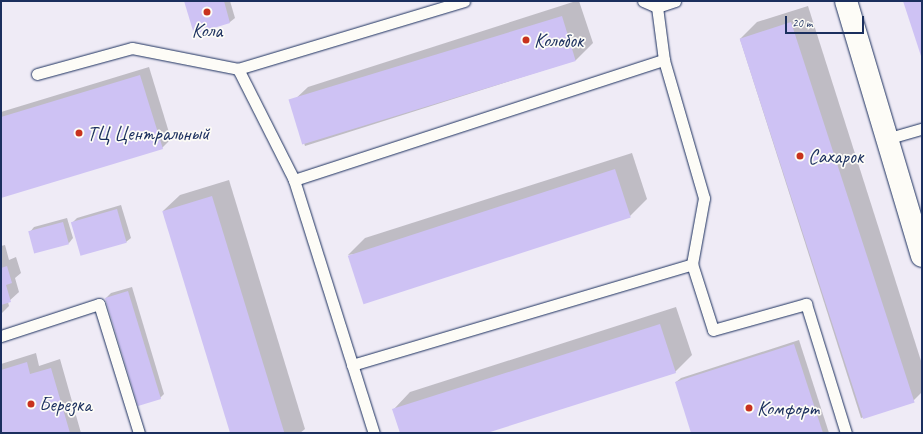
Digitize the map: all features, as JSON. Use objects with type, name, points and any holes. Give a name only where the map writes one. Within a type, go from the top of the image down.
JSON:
[{"type":"street","points":[[846,1],[886,140],[922,256]]},
{"type":"lane","points":[[36,74],[132,48],[238,69],[464,1]]},
{"type":"lane","points":[[643,1],[657,7],[675,1]]},
{"type":"lane","points":[[657,7],[664,60],[704,198],[692,264],[713,330],[806,304],[846,433]]},
{"type":"lane","points":[[294,180],[664,60]]},
{"type":"lane","points":[[238,69],[294,180],[374,433]]},
{"type":"lane","points":[[886,140],[922,129]]},
{"type":"lane","points":[[352,365],[692,264]]},
{"type":"lane","points":[[1,336],[99,304],[139,433]]},
{"type":"building","name":"Кола","points":[[184,1],[224,1],[230,23],[194,34]]},
{"type":"building","points":[[903,1],[922,1],[922,59]]},
{"type":"building","points":[[562,16],[576,61],[302,145],[288,100]]},
{"type":"building","points":[[791,22],[915,402],[863,419],[740,39]]},
{"type":"building","name":"ТЦ Центральный","points":[[140,75],[163,149],[1,198],[1,117]]},
{"type":"building","points":[[615,169],[631,218],[364,304],[348,256]]},
{"type":"building","points":[[212,196],[284,433],[230,433],[162,211]]},
{"type":"building","points":[[117,209],[127,243],[81,256],[71,222]]},
{"type":"building","points":[[63,222],[69,244],[34,254],[28,231]]},
{"type":"building","points":[[7,266],[12,283],[6,285],[11,302],[1,305],[1,268]]},
{"type":"building","points":[[128,291],[161,399],[138,406],[105,298]]},
{"type":"building","points":[[660,324],[676,373],[487,433],[400,433],[392,409]]},
{"type":"building","name":"Комфорт","points":[[794,344],[823,433],[691,433],[675,382]]},
{"type":"building","name":"Березка","points":[[27,362],[30,374],[51,368],[70,433],[1,433],[1,370]]},
{"type":"place","name":"Кола","points":[[207,12]]},
{"type":"place","name":"Колобок","points":[[526,40]]},
{"type":"place","name":"ТЦ Центральный","points":[[79,133]]},
{"type":"place","name":"Сахарок","points":[[800,156]]},
{"type":"place","name":"Березка","points":[[31,404]]},
{"type":"place","name":"Комфорт","points":[[749,408]]}]
